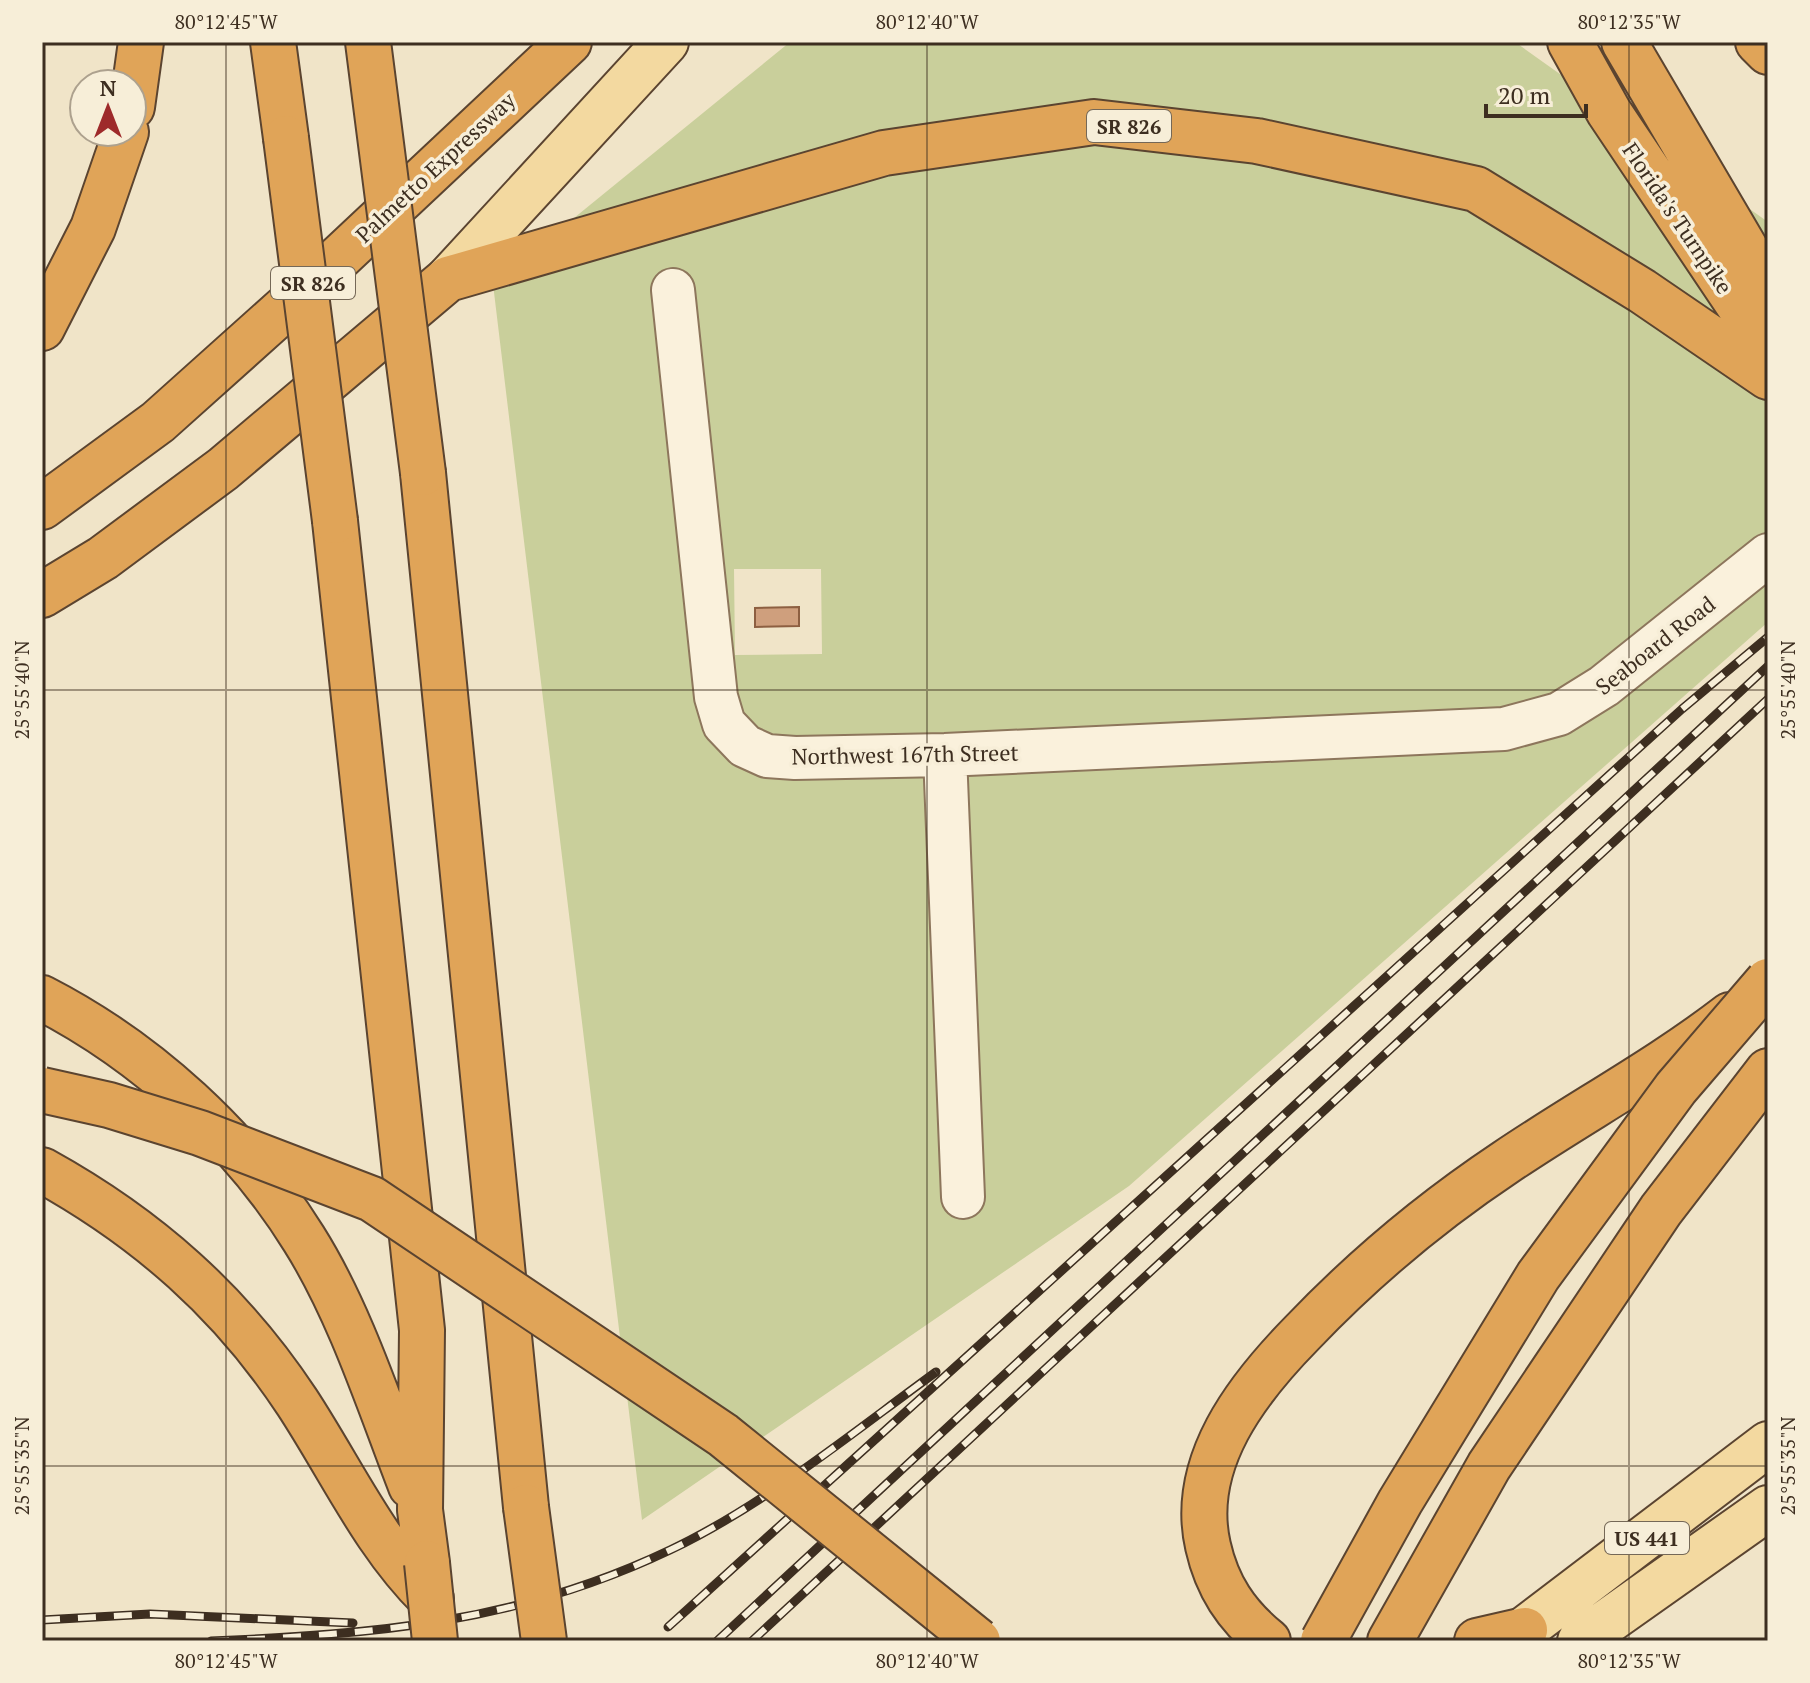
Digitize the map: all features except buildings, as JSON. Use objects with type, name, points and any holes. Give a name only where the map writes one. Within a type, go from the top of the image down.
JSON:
[{"type":"highway","points":[[137,68],[141,42]]},
{"type":"highway","points":[[273,42],[335,521],[422,1330],[420,1510],[423,1592]]},
{"type":"highway","points":[[368,42],[423,473],[526,1507],[544,1641]]},
{"type":"highway","name":"Palmetto Expressway","points":[[42,507],[158,422],[293,301],[569,42]]},
{"type":"highway","name":"Florida's Turnpike","points":[[1570,42],[1617,125],[1768,349]]},
{"type":"highway","points":[[1624,42],[1768,287]]},
{"type":"highway","points":[[1758,42],[1768,52]]},
{"type":"highway","name":"SR 826","points":[[42,595],[103,558],[223,469],[448,279],[884,153],[1094,122],[1257,141],[1476,189],[1642,291],[1768,377]]},
{"type":"highway","points":[[42,328],[93,228],[120,148]]},
{"type":"highway","points":[[1268,1641],[1233,1608],[1221,1586],[1208,1550],[1204,1514],[1207,1483],[1222,1438],[1256,1385],[1333,1300],[1406,1234],[1504,1163],[1712,1028],[1768,983]]},
{"type":"highway","points":[[1323,1641],[1400,1502],[1538,1276],[1676,1088],[1768,983]]},
{"type":"highway","points":[[42,998],[75,1015],[174,1088],[251,1164],[305,1241],[359,1352],[420,1510]]},
{"type":"highway","points":[[1390,1641],[1489,1466],[1661,1210],[1768,1071]]},
{"type":"highway","points":[[42,1090],[109,1105],[200,1133],[372,1199],[723,1435],[978,1641]]},
{"type":"highway","points":[[42,1170],[122,1217],[175,1259],[220,1301],[260,1350],[297,1403],[423,1592]]},
{"type":"highway","points":[[1477,1641],[1517,1635]]},
{"type":"main road","points":[[448,279],[666,42]]},
{"type":"main road","name":"US 441","points":[[1517,1635],[1768,1444]]},
{"type":"main road","points":[[1580,1641],[1768,1508]]},
{"type":"street","name":"Northwest 167th Street","points":[[673,290],[716,697],[724,724],[745,746],[767,756],[795,758],[945,755],[1437,733],[1533,723]]},
{"type":"street","name":"Seaboard Road","points":[[1533,723],[1559,714],[1604,686],[1768,555]]},
{"type":"street","points":[[945,755],[963,1197]]},
{"type":"green space","points":[[790,42],[1515,42],[1768,222],[1768,622],[1129,1186],[642,1520],[493,284]],"holes":[[[734,569],[821,569],[822,654],[735,655]]]},
{"type":"railway","points":[[668,1627],[1682,709],[1768,637]]},
{"type":"railway","points":[[717,1641],[1768,666]]},
{"type":"railway","points":[[752,1641],[1768,699]]},
{"type":"railway","points":[[211,1641],[331,1634],[445,1620],[501,1609],[613,1575],[670,1550],[739,1512],[936,1372]]},
{"type":"railway","points":[[42,1620],[150,1614],[353,1623]]}]
